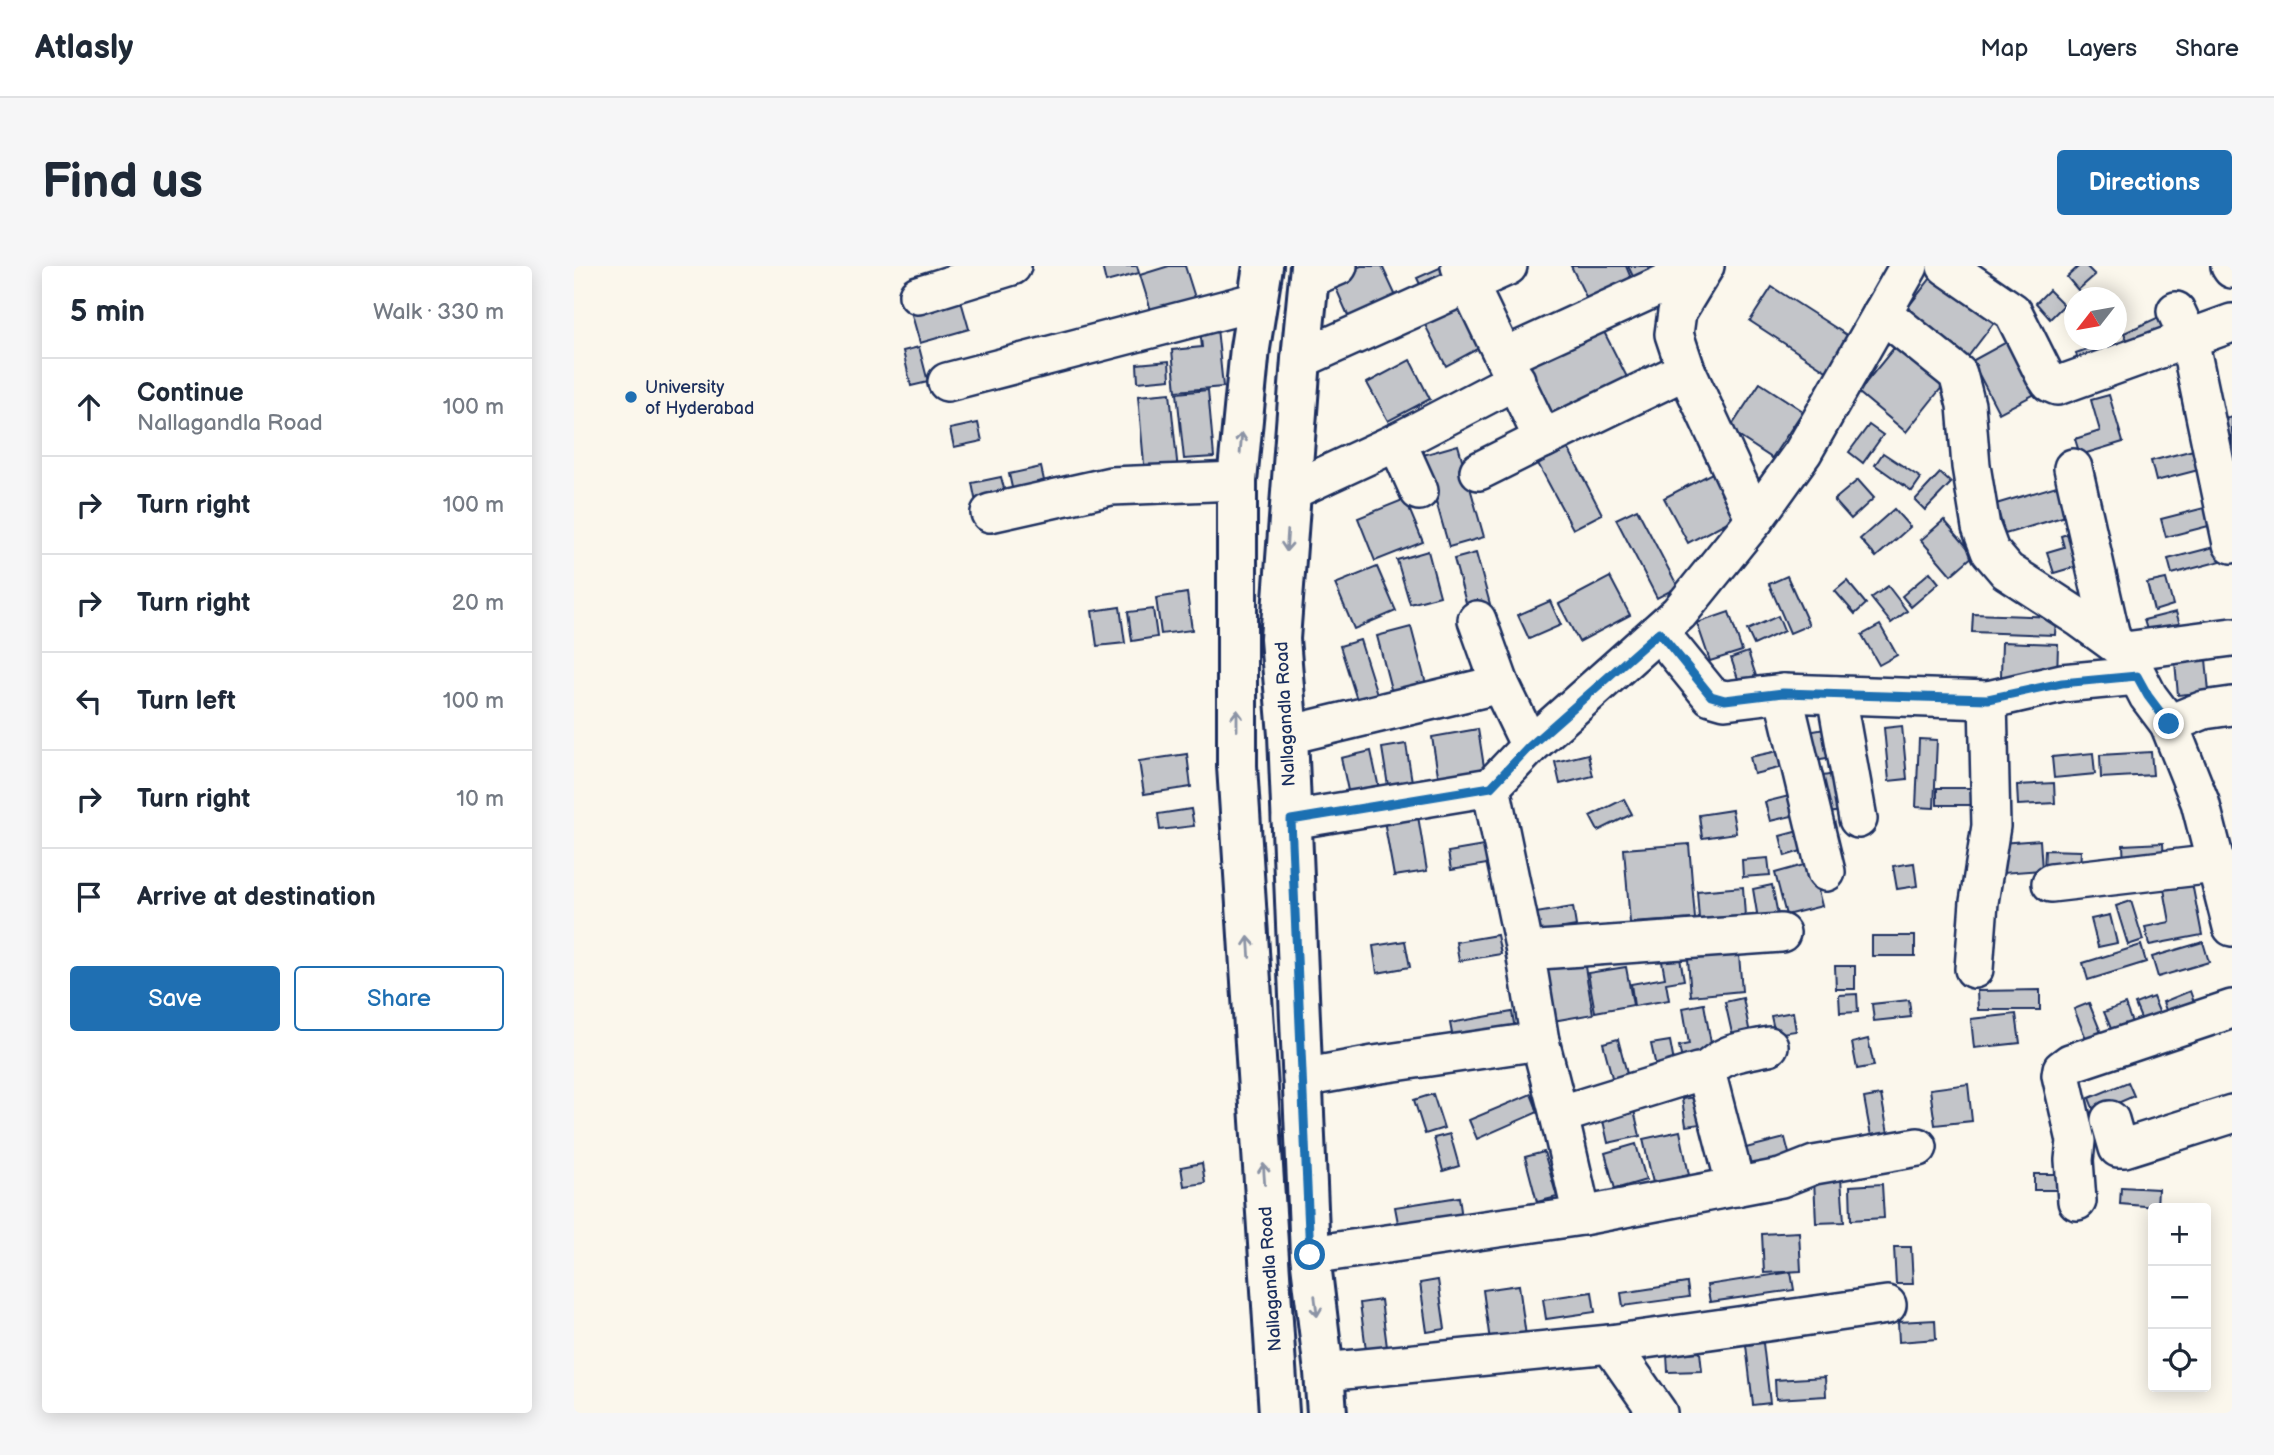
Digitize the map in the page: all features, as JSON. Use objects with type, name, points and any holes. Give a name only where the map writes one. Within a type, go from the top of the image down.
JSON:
[{"type":"main road","name":"Nallagandla Road","points":[[1319,270],[1301,359],[1280,639],[1288,736],[1310,1255],[1324,1372],[1326,1413]]},
{"type":"main road","name":"Nallagandla Road","points":[[1260,284],[1250,348],[1237,481],[1237,766],[1279,1413]]},
{"type":"street","points":[[918,295],[1012,266]]},
{"type":"street","points":[[1301,359],[1464,275],[1508,266]]},
{"type":"street","points":[[1291,491],[1397,442],[1510,369],[1704,266]]},
{"type":"street","points":[[1704,266],[1677,312],[1675,334],[1686,370],[1755,519]]},
{"type":"street","points":[[1291,820],[1491,787],[1530,746],[1679,613],[1755,519],[1803,452],[1909,266]]},
{"type":"street","points":[[1946,266],[2013,312],[2044,374],[2050,383],[2057,386],[2183,325],[2232,323]]},
{"type":"street","points":[[1464,275],[1543,439]]},
{"type":"street","points":[[947,382],[1260,284]]},
{"type":"street","points":[[1882,313],[1962,380],[1975,491],[1981,527],[1990,551],[2007,571],[2125,656]]},
{"type":"street","points":[[2183,325],[2232,544]]},
{"type":"street","points":[[1479,471],[1686,370]]},
{"type":"street","points":[[1397,442],[1419,491]]},
{"type":"street","points":[[2073,468],[2125,656],[2148,696],[2169,724],[2200,802],[2232,927]]},
{"type":"street","points":[[990,513],[1111,486],[1237,481]]},
{"type":"street","points":[[1477,620],[1500,684],[1530,746]]},
{"type":"street","points":[[1659,632],[1711,696],[1725,700],[1783,693],[1988,699],[2062,683],[2125,656],[2232,638]]},
{"type":"street","points":[[1288,736],[1500,684]]},
{"type":"street","points":[[1783,693],[1826,872]]},
{"type":"street","points":[[1836,695],[1858,819]]},
{"type":"street","points":[[1974,970],[1979,902],[1991,826],[1988,699]]},
{"type":"street","points":[[2169,724],[2204,710],[2232,706]]},
{"type":"street","points":[[1491,787],[1525,951],[1540,1041],[1582,1216]]},
{"type":"street","points":[[2051,883],[2215,864]]},
{"type":"street","points":[[1525,951],[1781,933]]},
{"type":"street","points":[[2077,1201],[2074,1160],[2076,1140],[2061,1075],[2062,1069],[2070,1063],[2232,1009]]},
{"type":"street","points":[[1302,1078],[1540,1041]]},
{"type":"street","points":[[1703,1073],[1727,1055],[1769,1046]]},
{"type":"street","points":[[1559,1115],[1698,1072],[1703,1073],[1708,1079],[1736,1187]]},
{"type":"street","points":[[2110,1120],[2115,1143],[2118,1148],[2124,1148],[2232,1114]]},
{"type":"street","points":[[1310,1255],[1582,1216],[1781,1178],[1814,1165],[1919,1147]]},
{"type":"street","points":[[1324,1372],[1610,1344],[1886,1305]]},
{"type":"street","points":[[1610,1344],[1658,1413]]},
{"type":"building","points":[[1102,266],[1137,266],[1139,273],[1106,282]]},
{"type":"building","points":[[1169,266],[1185,266],[1197,304],[1153,317],[1140,275]]},
{"type":"building","points":[[1361,266],[1382,266],[1400,305],[1353,327],[1332,279]]},
{"type":"building","points":[[1444,266],[1452,266],[1426,297],[1417,278]]},
{"type":"building","points":[[1571,266],[1626,266],[1631,278],[1587,299]]},
{"type":"building","points":[[1628,266],[1672,266],[1639,289]]},
{"type":"building","points":[[2079,266],[2086,266],[2095,275],[2081,287],[2075,287],[2067,277]]},
{"type":"building","points":[[1938,269],[1999,316],[1967,358],[1905,311]]},
{"type":"building","points":[[1772,287],[1853,339],[1831,374],[1750,321]]},
{"type":"building","points":[[2049,290],[2064,305],[2050,319],[2036,303]]},
{"type":"building","points":[[959,294],[969,329],[920,343],[910,308]]},
{"type":"building","points":[[1469,297],[1492,341],[1446,366],[1423,321]]},
{"type":"building","points":[[2170,312],[2178,330],[2132,351],[2127,332]]},
{"type":"building","points":[[1597,318],[1632,387],[1550,428],[1515,359]]},
{"type":"building","points":[[1217,328],[1223,387],[1176,391],[1172,350],[1202,347],[1200,330]]},
{"type":"building","points":[[1902,338],[1950,377],[1906,432],[1858,392]]},
{"type":"building","points":[[2012,339],[2041,391],[1999,413],[1972,361]]},
{"type":"building","points":[[919,347],[928,382],[911,386],[903,351]]},
{"type":"building","points":[[2084,350],[2106,350],[2109,357],[2080,367],[2076,353]]},
{"type":"building","points":[[1410,360],[1430,399],[1388,421],[1367,383]]},
{"type":"building","points":[[1169,361],[1170,379],[1138,382],[1137,364]]},
{"type":"building","points":[[1760,383],[1803,411],[1772,458],[1729,430]]},
{"type":"building","points":[[1208,390],[1214,457],[1184,459],[1177,393]]},
{"type":"building","points":[[1170,393],[1178,471],[1145,475],[1138,396]]},
{"type":"building","points":[[2109,395],[2123,442],[2080,455],[2075,439],[2100,431],[2091,400]]},
{"type":"building","points":[[2232,417],[2232,469],[2211,423]]},
{"type":"building","points":[[978,423],[982,441],[954,447],[950,429]]},
{"type":"building","points":[[1869,425],[1883,435],[1863,463],[1849,452]]},
{"type":"building","points":[[1564,440],[1602,514],[1573,529],[1534,456]]},
{"type":"building","points":[[1458,445],[1484,537],[1449,547],[1423,455]]},
{"type":"building","points":[[2201,448],[2206,468],[2156,481],[2151,461]]},
{"type":"building","points":[[1883,453],[1921,478],[1912,491],[1875,465]]},
{"type":"building","points":[[1041,467],[1045,485],[1013,492],[1009,474]]},
{"type":"building","points":[[1712,473],[1735,518],[1688,543],[1664,498]]},
{"type":"building","points":[[1940,473],[1951,483],[1925,510],[1915,500]]},
{"type":"building","points":[[1001,477],[1006,496],[976,503],[972,483]]},
{"type":"building","points":[[1858,480],[1874,498],[1851,519],[1834,500]]},
{"type":"building","points":[[2070,482],[2079,512],[2005,534],[1996,504]]},
{"type":"building","points":[[1405,499],[1423,542],[1375,561],[1358,518]]},
{"type":"building","points":[[2220,504],[2224,522],[2166,537],[2161,519]]},
{"type":"building","points":[[1637,509],[1678,587],[1657,598],[1616,519]]},
{"type":"building","points":[[1894,509],[1910,527],[1876,557],[1860,539]]},
{"type":"building","points":[[1944,520],[1974,555],[1951,575],[1921,540]]},
{"type":"building","points":[[2077,531],[2087,563],[2054,573],[2047,552],[2064,547],[2061,536]]},
{"type":"building","points":[[2229,543],[2232,558],[2172,574],[2168,559]]},
{"type":"building","points":[[1428,551],[1440,596],[1410,604],[1397,560]]},
{"type":"building","points":[[1476,553],[1490,604],[1468,610],[1454,559]]},
{"type":"building","points":[[1377,567],[1396,611],[1354,629],[1335,584]]},
{"type":"building","points":[[1930,572],[1939,583],[1911,607],[1902,596]]},
{"type":"building","points":[[1787,576],[1809,625],[1790,633],[1769,584]]},
{"type":"building","points":[[1610,577],[1630,615],[1579,642],[1559,604]]},
{"type":"building","points":[[2166,579],[2173,605],[2154,611],[2147,583]]},
{"type":"building","points":[[1847,581],[1866,604],[1855,614],[1835,591]]},
{"type":"building","points":[[1888,586],[1907,611],[1891,623],[1871,598]]},
{"type":"building","points":[[1187,593],[1192,630],[1161,634],[1156,598]]},
{"type":"building","points":[[1550,601],[1561,625],[1529,639],[1518,615]]},
{"type":"building","points":[[1120,607],[1125,643],[1097,646],[1092,611]]},
{"type":"building","points":[[1153,609],[1157,637],[1132,641],[1128,612]]},
{"type":"building","points":[[1729,612],[1742,651],[1710,661],[1697,623]]},
{"type":"building","points":[[2176,612],[2181,628],[2149,636],[2144,620]]},
{"type":"building","points":[[1973,614],[2056,617],[2055,635],[1972,632]]},
{"type":"building","points":[[1778,616],[1784,631],[1754,645],[1747,630]]},
{"type":"building","points":[[1880,625],[1897,655],[1879,665],[1862,635]]},
{"type":"building","points":[[1411,627],[1426,684],[1392,693],[1377,636]]},
{"type":"building","points":[[1360,640],[1378,697],[1358,703],[1340,646]]},
{"type":"building","points":[[2002,642],[2058,644],[2057,678],[2001,676]]},
{"type":"building","points":[[1748,652],[1756,676],[1739,682],[1731,658]]},
{"type":"building","points":[[2206,659],[2209,692],[2178,695],[2175,662]]},
{"type":"building","points":[[1902,726],[1907,779],[1889,781],[1884,728]]},
{"type":"building","points":[[1836,727],[1841,756],[1813,760],[1808,732]]},
{"type":"building","points":[[1478,729],[1485,773],[1439,781],[1432,737]]},
{"type":"building","points":[[1919,739],[1937,740],[1934,808],[1916,807]]},
{"type":"building","points":[[1406,744],[1413,788],[1389,792],[1382,748]]},
{"type":"building","points":[[1783,750],[1787,766],[1754,774],[1750,757]]},
{"type":"building","points":[[1371,751],[1380,793],[1350,800],[1341,758]]},
{"type":"building","points":[[2151,752],[2153,775],[2101,778],[2100,755]]},
{"type":"building","points":[[2093,753],[2095,774],[2054,778],[2052,757]]},
{"type":"building","points":[[1187,754],[1191,787],[1144,794],[1139,761]]},
{"type":"building","points":[[1588,754],[1593,776],[1560,784],[1555,762]]},
{"type":"building","points":[[1842,773],[1848,810],[1822,814],[1816,777]]},
{"type":"building","points":[[2054,783],[2055,803],[2018,805],[2017,785]]},
{"type":"building","points":[[1937,788],[1982,788],[1983,805],[1937,805]]},
{"type":"building","points":[[1801,793],[1805,813],[1770,821],[1765,802]]},
{"type":"building","points":[[1624,799],[1632,814],[1598,831],[1590,816]]},
{"type":"building","points":[[1191,809],[1194,826],[1160,830],[1158,814]]},
{"type":"building","points":[[1417,810],[1427,871],[1394,876],[1383,815]]},
{"type":"building","points":[[1732,810],[1736,833],[1702,838],[1699,815]]},
{"type":"building","points":[[1806,829],[1811,848],[1785,856],[1780,836]]},
{"type":"building","points":[[2040,840],[2042,870],[2002,873],[2000,843]]},
{"type":"building","points":[[2163,843],[2164,863],[2124,865],[2123,845]]},
{"type":"building","points":[[1689,844],[1695,919],[1630,923],[1624,849]]},
{"type":"building","points":[[1490,845],[1493,863],[1451,870],[1448,852]]},
{"type":"building","points":[[2045,850],[2081,851],[2080,870],[2044,870]]},
{"type":"building","points":[[1768,858],[1770,875],[1743,877],[1742,860]]},
{"type":"building","points":[[1811,863],[1822,906],[1786,915],[1775,873]]},
{"type":"building","points":[[1914,863],[1917,886],[1897,889],[1893,866]]},
{"type":"building","points":[[2192,883],[2202,935],[2149,945],[2145,927],[2170,922],[2164,889]]},
{"type":"building","points":[[1772,885],[1778,915],[1758,919],[1753,889]]},
{"type":"building","points":[[1743,887],[1745,916],[1699,919],[1697,891]]},
{"type":"building","points":[[2131,901],[2143,940],[2128,945],[2116,906]]},
{"type":"building","points":[[1573,907],[1576,926],[1528,934],[1524,915]]},
{"type":"building","points":[[2110,915],[2117,943],[2098,947],[2091,919]]},
{"type":"building","points":[[1497,935],[1501,954],[1459,961],[1456,942]]},
{"type":"building","points":[[1872,936],[1915,936],[1915,956],[1872,956]]},
{"type":"building","points":[[1405,941],[1410,967],[1377,973],[1373,946]]},
{"type":"building","points":[[2203,942],[2209,962],[2158,977],[2152,957]]},
{"type":"building","points":[[1738,943],[1742,991],[1691,996],[1687,947]]},
{"type":"building","points":[[2141,945],[2146,962],[2088,980],[2083,963]]},
{"type":"building","points":[[1679,953],[1684,980],[1666,983],[1669,1000],[1634,1006],[1631,984],[1665,978],[1661,956]]},
{"type":"building","points":[[1583,955],[1593,1014],[1547,1022],[1537,963]]},
{"type":"building","points":[[1835,966],[1855,966],[1855,989],[1836,989]]},
{"type":"building","points":[[1626,967],[1633,1005],[1595,1012],[1588,973]]},
{"type":"building","points":[[2040,990],[2040,1010],[1978,1010],[1977,991]]},
{"type":"building","points":[[2190,991],[2196,1008],[2169,1018],[2163,1002]]},
{"type":"building","points":[[1857,994],[1858,1012],[1840,1013],[1839,995]]},
{"type":"building","points":[[2153,997],[2160,1014],[2142,1021],[2135,1004]]},
{"type":"building","points":[[1743,998],[1751,1039],[1734,1042],[1725,1002]]},
{"type":"building","points":[[1909,1000],[1911,1017],[1874,1021],[1872,1004]]},
{"type":"building","points":[[2089,1003],[2104,1040],[2089,1046],[2074,1009]]},
{"type":"building","points":[[1704,1004],[1714,1060],[1683,1065],[1679,1046],[1689,1044],[1683,1008]]},
{"type":"building","points":[[2125,1004],[2132,1023],[2112,1031],[2104,1012]]},
{"type":"building","points":[[1512,1012],[1515,1029],[1453,1039],[1450,1023]]},
{"type":"building","points":[[1793,1012],[1796,1031],[1775,1034],[1771,1016]]},
{"type":"building","points":[[2016,1014],[2020,1043],[1974,1048],[1971,1019]]},
{"type":"building","points":[[1618,1039],[1629,1081],[1614,1085],[1603,1043]]},
{"type":"building","points":[[1868,1039],[1874,1066],[1857,1069],[1852,1043]]},
{"type":"building","points":[[1670,1041],[1675,1068],[1657,1071],[1651,1044]]},
{"type":"building","points":[[2128,1082],[2134,1096],[2095,1113],[2089,1098]]},
{"type":"building","points":[[1968,1084],[1972,1121],[1935,1125],[1930,1089]]},
{"type":"building","points":[[1433,1094],[1444,1128],[1425,1134],[1414,1100]]},
{"type":"building","points":[[1531,1094],[1538,1112],[1477,1139],[1469,1120]]},
{"type":"building","points":[[1881,1095],[1888,1133],[1871,1136],[1864,1098]]},
{"type":"building","points":[[1703,1096],[1708,1123],[1686,1126],[1682,1099]]},
{"type":"building","points":[[1634,1110],[1640,1136],[1608,1143],[1602,1116]]},
{"type":"building","points":[[1680,1131],[1689,1175],[1653,1183],[1643,1139]]},
{"type":"building","points":[[1450,1134],[1459,1166],[1443,1171],[1434,1138]]},
{"type":"building","points":[[1785,1138],[1790,1157],[1747,1168],[1742,1149]]},
{"type":"building","points":[[1636,1144],[1646,1180],[1615,1189],[1605,1153]]},
{"type":"building","points":[[1544,1152],[1557,1197],[1537,1202],[1525,1157]]},
{"type":"building","points":[[1202,1163],[1205,1183],[1184,1186],[1181,1167]]},
{"type":"building","points":[[2034,1174],[2069,1174],[2069,1190],[2034,1190]]},
{"type":"building","points":[[1841,1178],[1844,1222],[1816,1223],[1814,1179]]},
{"type":"building","points":[[1882,1184],[1884,1218],[1851,1220],[1850,1186]]},
{"type":"building","points":[[2121,1187],[2158,1189],[2157,1203],[2148,1203],[2148,1206],[2120,1204]]},
{"type":"building","points":[[1459,1197],[1462,1218],[1399,1228],[1395,1207]]},
{"type":"building","points":[[1799,1232],[1801,1271],[1764,1273],[1762,1234]]},
{"type":"building","points":[[1894,1247],[1911,1247],[1913,1284],[1896,1284]]},
{"type":"building","points":[[1791,1272],[1794,1290],[1710,1302],[1707,1285]]},
{"type":"building","points":[[1438,1280],[1445,1329],[1427,1332],[1420,1283]]},
{"type":"building","points":[[1687,1283],[1689,1297],[1623,1306],[1621,1293]]},
{"type":"building","points":[[1519,1285],[1526,1336],[1490,1341],[1483,1290]]},
{"type":"building","points":[[1592,1292],[1595,1312],[1546,1319],[1543,1299]]},
{"type":"building","points":[[1381,1300],[1387,1347],[1366,1350],[1360,1303]]},
{"type":"building","points":[[1935,1320],[1936,1339],[1899,1342],[1898,1322]]},
{"type":"building","points":[[1763,1343],[1770,1403],[1753,1405],[1746,1345]]},
{"type":"building","points":[[1700,1352],[1702,1371],[1668,1372],[1667,1354]]},
{"type":"building","points":[[1825,1377],[1826,1396],[1776,1399],[1775,1380]]},
{"type":"place","name":"University of Hyderabad","points":[[631,397]]},
{"type":"route","points":[[1310,1255],[1291,820],[1491,787],[1530,746],[1659,632],[1711,696],[1725,700],[1783,693],[1988,699],[2062,683],[2137,676],[2169,724]]}]
